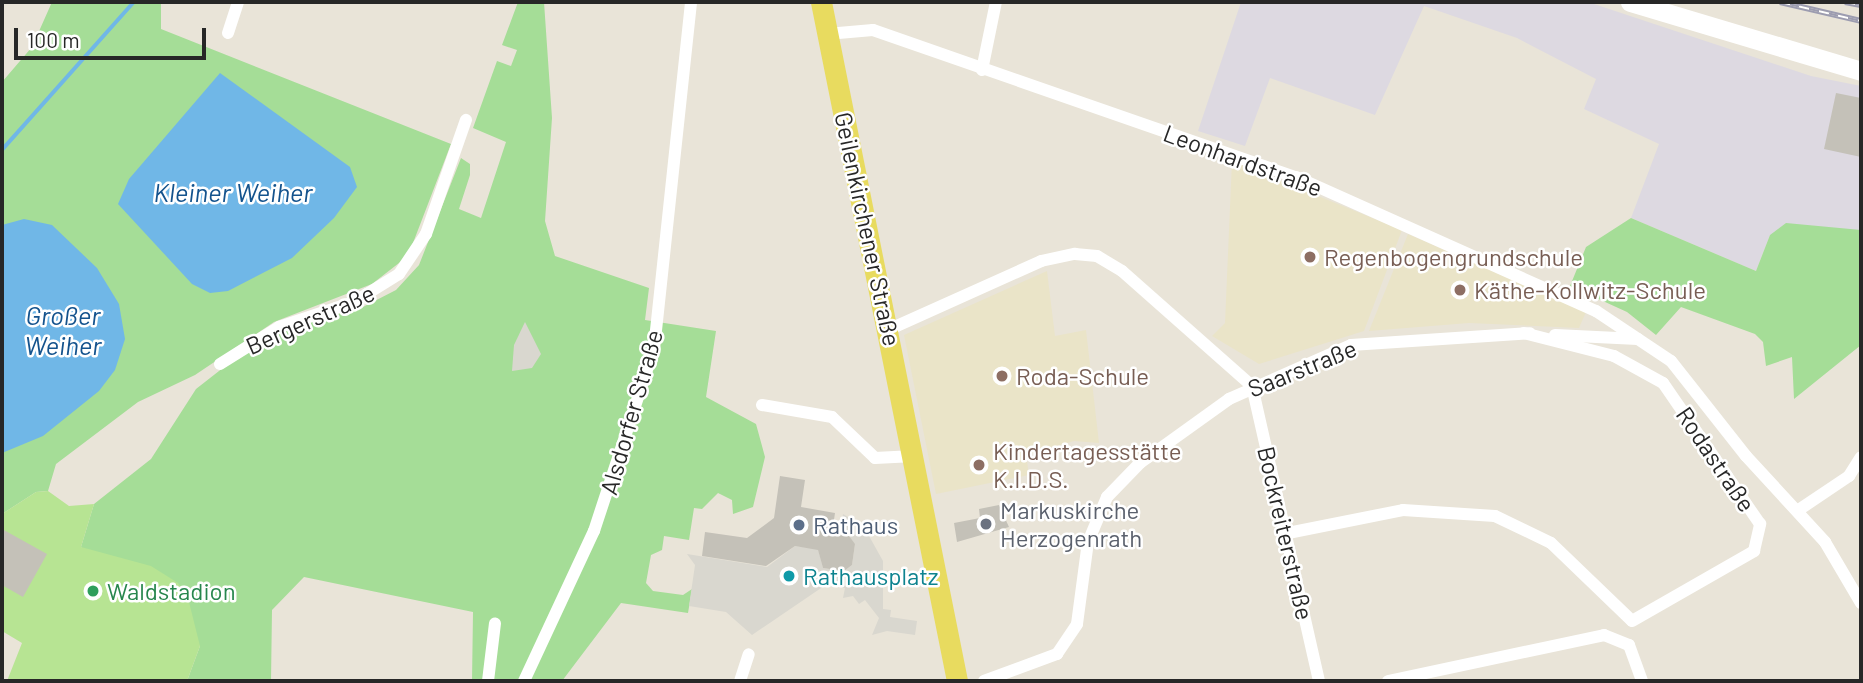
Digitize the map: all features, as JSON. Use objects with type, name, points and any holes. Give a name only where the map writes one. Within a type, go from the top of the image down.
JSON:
[{"type":"main road","name":"Geilenkirchener Straße","points":[[821,2],[890,329],[957,681]]},
{"type":"street","points":[[228,33],[237,2]]},
{"type":"street","name":"Alsdorfer Straße","points":[[524,681],[594,531],[654,349],[691,2]]},
{"type":"street","points":[[982,70],[996,2]]},
{"type":"street","points":[[1630,2],[1861,71]]},
{"type":"street","name":"Leonhardstraße","points":[[827,34],[873,30],[1319,186],[1577,301],[1642,339]]},
{"type":"street","name":"Bergerstraße","points":[[220,364],[279,327],[354,302],[399,274],[426,234],[466,120]]},
{"type":"street","points":[[890,329],[1035,262],[1075,254],[1097,256],[1122,271],[1252,386]]},
{"type":"street","name":"Saarstraße","points":[[984,681],[1058,654],[1077,624],[1088,542],[1107,497],[1140,463],[1252,386],[1351,345],[1524,333],[1642,339]]},
{"type":"street","name":"Rodastraße","points":[[1287,533],[1403,510],[1495,516],[1551,543],[1625,618],[1639,620],[1754,551],[1760,524],[1663,383],[1614,356],[1524,333]]},
{"type":"street","points":[[1642,339],[1671,361],[1825,542],[1861,603]]},
{"type":"street","name":"Bockreiterstraße","points":[[1252,386],[1319,681]]},
{"type":"street","points":[[762,405],[832,417],[875,458],[914,456]]},
{"type":"street","points":[[1793,507],[1849,476],[1861,457]]},
{"type":"street","points":[[488,681],[495,623]]},
{"type":"street","points":[[1388,681],[1595,636],[1616,637],[1632,650],[1642,681]]},
{"type":"street","points":[[740,681],[748,654]]},
{"type":"street","points":[[744,668],[750,681]]},
{"type":"shaded area","points":[[1241,2],[1588,2],[1811,76],[1861,86],[1861,231],[1770,235],[1756,271],[1631,218],[1659,144],[1584,109],[1596,79],[1517,38],[1424,6],[1375,115],[1270,78],[1245,146],[1198,131]]},
{"type":"shaded area","name":"Regenbogengrundschule","points":[[1232,161],[1402,230],[1364,331],[1259,364],[1212,336],[1225,323]]},
{"type":"shaded area","name":"Käthe-Kollwitz-Schule","points":[[1408,234],[1586,312],[1579,328],[1469,323],[1369,331]]},
{"type":"shaded area","name":"Roda-Schule","points":[[1047,271],[1055,336],[1086,330],[1099,443],[1074,441],[1026,455],[1029,475],[936,494],[904,335]]},
{"type":"shaded area","points":[[525,322],[541,354],[532,368],[512,371],[514,345]]},
{"type":"shaded area","name":"Rathausplatz","points":[[843,514],[864,527],[883,561],[883,609],[891,610],[890,617],[917,621],[915,635],[887,631],[872,635],[879,618],[865,600],[859,604],[853,596],[843,598],[845,588],[827,584],[752,635],[726,612],[689,606],[695,565],[687,554],[767,567],[795,546],[818,549],[823,568],[844,571],[852,565],[855,544],[840,534]]},
{"type":"green space","points":[[52,2],[161,2],[161,29],[451,144],[408,256],[372,284],[274,322],[195,375],[138,402],[56,464],[48,491],[36,492],[2,514],[2,82],[32,47]]},
{"type":"green space","points":[[518,2],[544,2],[552,118],[545,221],[555,256],[649,288],[645,320],[716,331],[706,397],[756,424],[765,457],[753,507],[733,514],[732,500],[718,493],[702,509],[694,508],[689,540],[664,536],[662,550],[651,555],[646,583],[653,591],[683,595],[692,589],[688,613],[621,603],[562,681],[472,681],[473,612],[304,577],[272,610],[271,681],[187,681],[200,646],[81,547],[94,504],[151,459],[196,389],[242,353],[294,325],[361,308],[396,290],[419,265],[461,158],[470,164],[470,175],[459,209],[481,218],[506,142],[473,128],[497,61],[511,66],[517,50],[502,45]]},
{"type":"green space","points":[[1631,218],[1756,271],[1770,235],[1786,223],[1861,230],[1861,345],[1794,399],[1792,357],[1766,366],[1763,342],[1755,334],[1681,307],[1656,335],[1627,312],[1570,286],[1586,247]]},
{"type":"green space","name":"Waldstadion","points":[[48,491],[69,506],[94,504],[81,547],[151,566],[178,583],[188,598],[200,646],[187,681],[7,681],[22,643],[2,631],[2,514],[36,492]]},
{"type":"water","name":"Kleiner Weiher","points":[[220,73],[350,167],[357,187],[334,218],[292,258],[228,291],[210,293],[192,284],[118,204],[129,179]]},
{"type":"water","name":"Großer Weiher","points":[[24,219],[52,225],[97,268],[119,304],[125,339],[115,370],[99,391],[43,436],[2,453],[2,225]]},
{"type":"building","points":[[1836,93],[1861,98],[1861,157],[1824,149]]},
{"type":"building","name":"Rathaus","points":[[780,476],[805,480],[801,507],[835,513],[832,533],[849,536],[855,544],[852,565],[844,571],[823,568],[818,550],[795,546],[766,566],[702,556],[705,532],[747,538],[774,518]]},
{"type":"building","name":"Markuskirche Herzogenrath","points":[[999,505],[1009,527],[957,542],[954,523],[980,518],[979,509]]},
{"type":"building","points":[[2,529],[47,554],[23,597],[2,585]]},
{"type":"waterway","points":[[2,150],[134,2]]},
{"type":"railway","points":[[1780,2],[1861,21]]},
{"type":"railway","points":[[1845,2],[1861,5]]},
{"type":"place","name":"Regenbogengrundschule","points":[[1310,257]]},
{"type":"place","name":"Käthe-Kollwitz-Schule","points":[[1460,290]]},
{"type":"place","name":"Roda-Schule","points":[[1002,376]]},
{"type":"place","name":"Kindertagesstätte K.I.D.S.","points":[[979,465]]},
{"type":"place","name":"Markuskirche Herzogenrath","points":[[986,524]]},
{"type":"place","name":"Rathaus","points":[[799,525]]},
{"type":"place","name":"Rathausplatz","points":[[789,576]]},
{"type":"place","name":"Waldstadion","points":[[93,591]]}]
